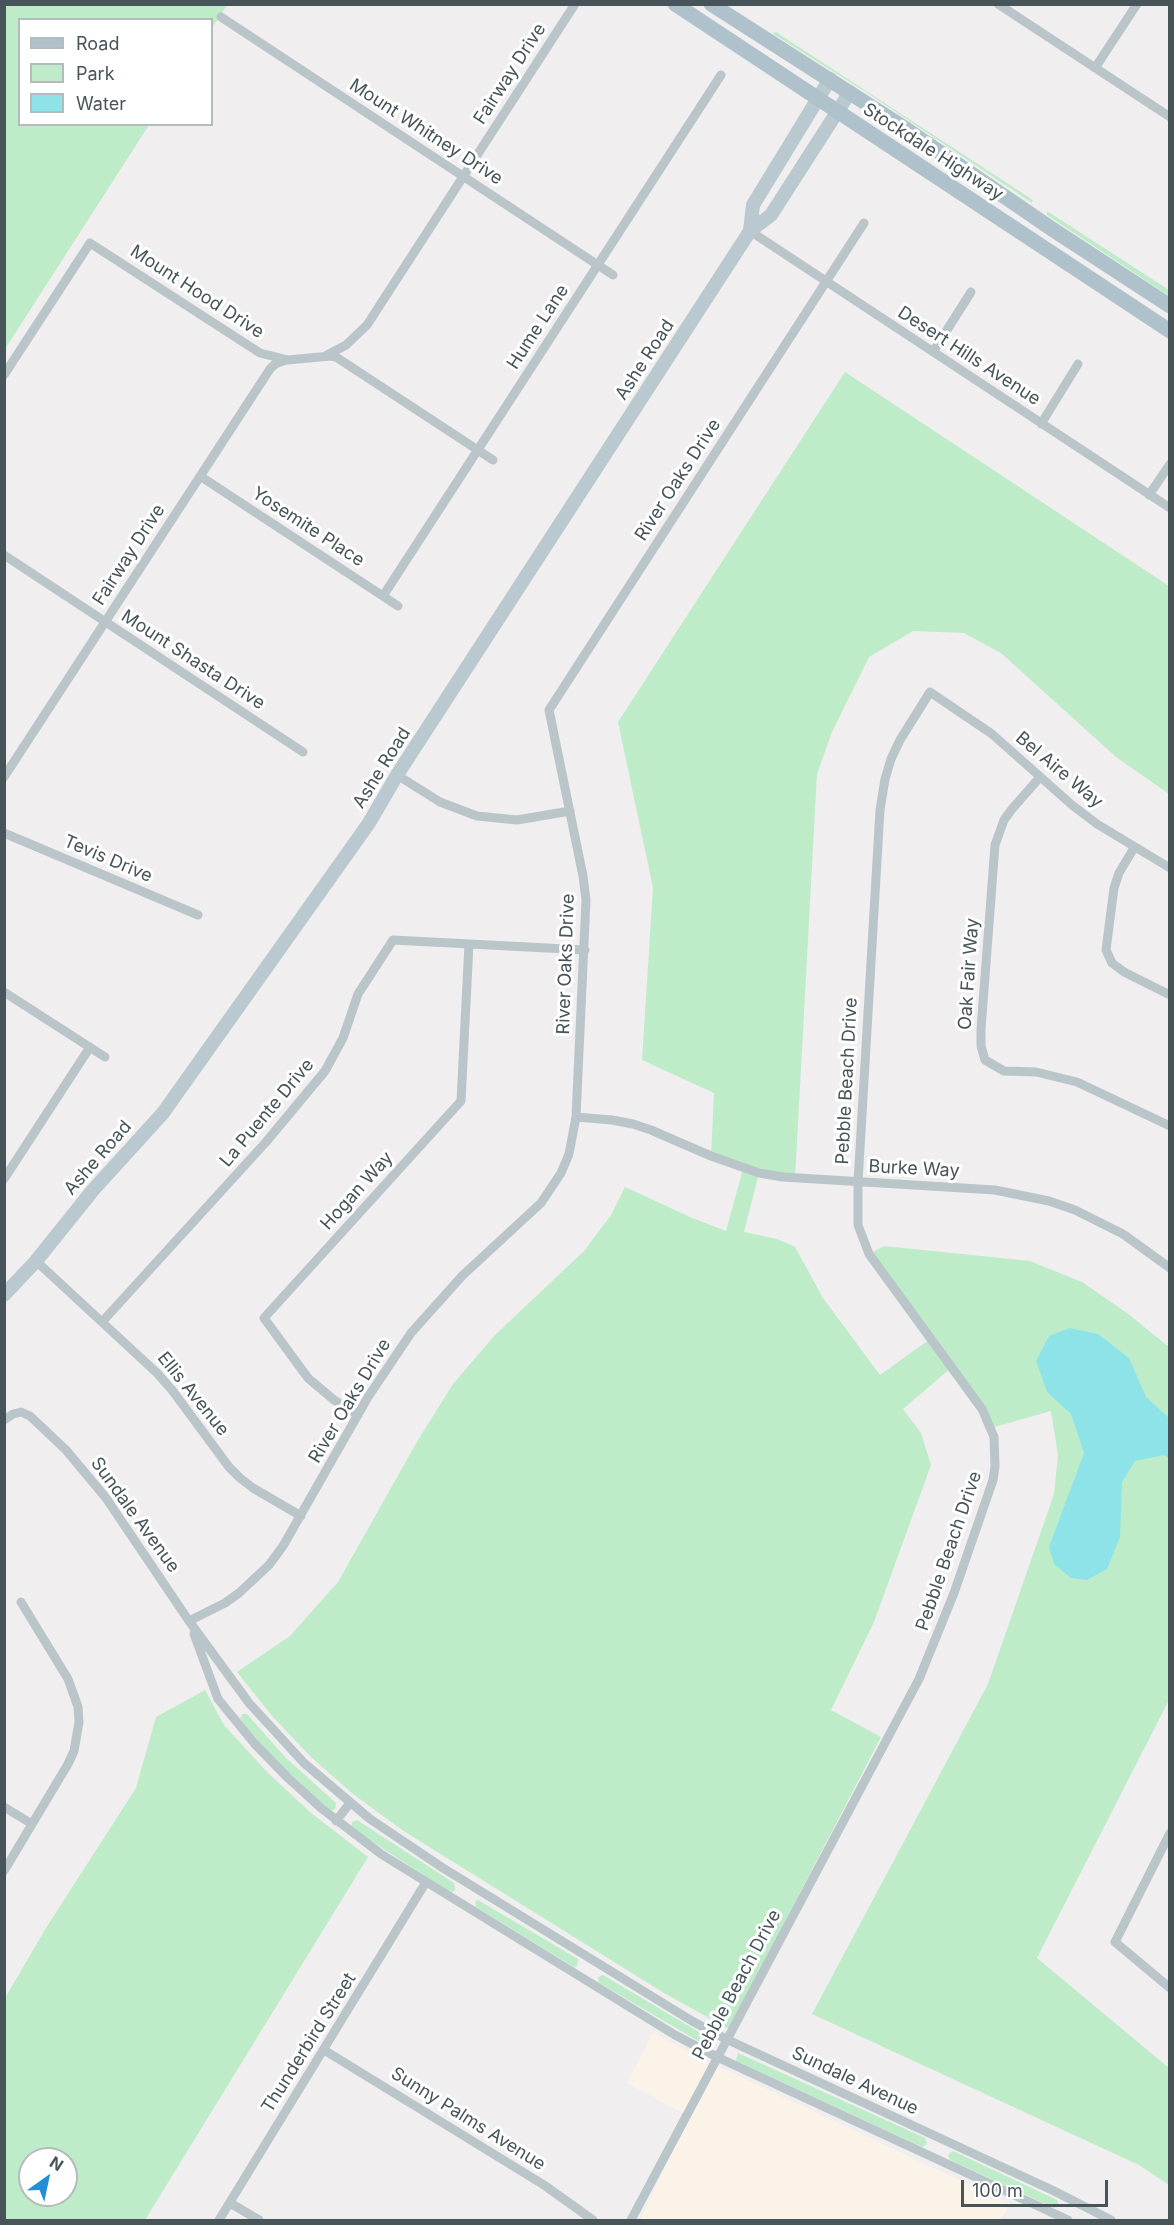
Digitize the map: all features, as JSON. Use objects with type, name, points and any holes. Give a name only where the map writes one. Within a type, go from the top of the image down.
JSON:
[{"type":"main road","name":"Stockdale Highway","points":[[675,4],[1170,331]]},
{"type":"main road","name":"Stockdale Highway","points":[[711,4],[850,92],[1170,306]]},
{"type":"street","name":"Fairway Drive","points":[[321,357],[346,345],[367,325],[575,4]]},
{"type":"street","points":[[998,4],[1170,117]]},
{"type":"street","points":[[1095,68],[1137,4]]},
{"type":"street","name":"Mount Whitney Drive","points":[[221,17],[613,275]]},
{"type":"street","name":"Hume Lane","points":[[383,596],[721,75]]},
{"type":"street","name":"Ashe Road","points":[[750,231],[753,206],[830,79]]},
{"type":"street","name":"Ashe Road","points":[[4,1295],[36,1262],[93,1190],[163,1113],[369,823],[397,775],[750,231],[771,215],[850,92]]},
{"type":"street","name":"River Oaks Drive","points":[[189,1621],[225,1603],[255,1580],[283,1546],[388,1365],[435,1304],[551,1190],[570,1154],[576,1117],[586,900],[549,710],[864,223]]},
{"type":"street","name":"Desert Hills Avenue","points":[[750,231],[1170,508]]},
{"type":"street","name":"Mount Hood Drive","points":[[4,375],[90,243],[260,353],[288,360],[336,357],[493,460]]},
{"type":"street","points":[[933,352],[971,292]]},
{"type":"street","name":"Fairway Drive","points":[[4,777],[270,369],[274,364],[288,360]]},
{"type":"street","points":[[1041,424],[1078,364]]},
{"type":"street","points":[[1149,495],[1170,464]]},
{"type":"street","name":"Yosemite Place","points":[[200,476],[398,606]]},
{"type":"street","name":"Mount Shasta Drive","points":[[4,555],[303,752]]},
{"type":"street","name":"Bel Aire Way","points":[[930,692],[992,734],[1089,817],[1134,848],[1170,868]]},
{"type":"street","name":"Pebble Beach Drive","points":[[631,2220],[919,1679],[954,1593],[993,1480],[994,1437],[982,1409],[876,1263],[862,1240],[856,1211],[881,799],[895,750],[930,692]]},
{"type":"street","points":[[397,775],[440,802],[477,816],[517,820],[570,811]]},
{"type":"street","name":"Oak Fair Way","points":[[1040,777],[1004,820],[995,845],[981,1029],[981,1046],[985,1060],[1004,1071],[1036,1072],[1077,1082],[1170,1126]]},
{"type":"street","name":"Tevis Drive","points":[[4,833],[198,915]]},
{"type":"street","points":[[1134,848],[1119,873],[1114,888],[1106,950],[1112,963],[1124,972],[1170,995]]},
{"type":"street","name":"La Puente Drive","points":[[102,1322],[266,1142],[325,1071],[343,1038],[358,994],[393,940],[585,950]]},
{"type":"street","name":"Hogan Way","points":[[358,1415],[314,1384],[264,1318],[461,1101],[469,944]]},
{"type":"street","points":[[4,992],[105,1057]]},
{"type":"street","points":[[4,1179],[90,1047]]},
{"type":"street","name":"Burke Way","points":[[576,1117],[633,1124],[759,1173],[783,1177],[995,1190],[1049,1201],[1107,1225],[1146,1249],[1170,1268]]},
{"type":"street","name":"Ellis Avenue","points":[[36,1262],[157,1373],[229,1467],[240,1478],[301,1516]]},
{"type":"street","name":"Sundale Avenue","points":[[4,1420],[21,1412],[30,1416],[66,1450],[106,1498],[189,1621],[242,1694],[304,1763],[350,1803],[398,1839],[683,2015],[726,2039],[1075,2201],[1111,2220]]},
{"type":"street","points":[[4,1871],[68,1764],[74,1751],[79,1722],[78,1707],[69,1679],[21,1602]]},
{"type":"street","name":"Sundale Avenue","points":[[189,1621],[218,1699],[254,1743],[287,1777],[336,1821],[381,1854],[675,2035],[717,2057],[1067,2220]]},
{"type":"street","points":[[336,1821],[350,1803]]},
{"type":"street","points":[[4,1807],[32,1824]]},
{"type":"street","points":[[1170,1833],[1115,1942],[1170,1988]]},
{"type":"street","name":"Thunderbird Street","points":[[219,2220],[426,1882]]},
{"type":"street","points":[[461,1903],[471,1885]]},
{"type":"street","points":[[581,1977],[592,1959]]},
{"type":"street","name":"Sunny Palms Avenue","points":[[324,2050],[544,2185],[593,2220]]},
{"type":"street","points":[[1067,2220],[1075,2201]]},
{"type":"street","points":[[230,2203],[259,2220]]},
{"type":"shaded area","points":[[653,2033],[713,2064],[1010,2204],[1001,2220],[640,2220],[688,2116],[627,2083]]},
{"type":"green space","points":[[5,5],[227,5],[213,26],[213,18],[18,18],[18,126],[148,126],[5,349]]},
{"type":"green space","points":[[776,32],[1033,200],[1032,203],[773,33]]},
{"type":"green space","points":[[1047,211],[1169,290],[1169,296],[1047,215]]},
{"type":"green space","points":[[845,372],[1169,586],[1169,794],[1116,757],[1001,653],[964,633],[913,631],[869,657],[832,732],[817,774],[795,1178],[759,1173],[744,1232],[777,1239],[795,1247],[823,1298],[880,1375],[930,1339],[869,1254],[884,1246],[1030,1261],[1082,1282],[1127,1313],[1169,1347],[1169,1700],[1037,1958],[1169,2068],[1169,2185],[1139,2165],[812,2014],[988,1684],[1054,1494],[1058,1455],[1051,1411],[991,1428],[952,1367],[903,1409],[921,1433],[931,1465],[874,1622],[831,1710],[881,1737],[729,2029],[664,1993],[402,1830],[353,1794],[311,1757],[272,1716],[237,1672],[290,1636],[338,1582],[418,1440],[453,1384],[494,1336],[584,1251],[611,1215],[625,1187],[726,1231],[743,1169],[711,1156],[714,1093],[642,1060],[653,888],[618,722]]},
{"type":"green space","points":[[205,1690],[224,1725],[267,1772],[311,1813],[368,1857],[145,2220],[5,2220],[5,1998],[46,1928],[136,1788],[156,1717]]},
{"type":"green space","points":[[243,1714],[247,1714],[285,1757],[336,1803],[335,1809],[331,1811],[327,1808],[276,1761],[243,1723],[240,1718]]},
{"type":"green space","points":[[357,1820],[454,1883],[453,1892],[351,1828],[352,1822]]},
{"type":"green space","points":[[478,1900],[578,1959],[577,1966],[574,1967],[476,1907],[475,1901]]},
{"type":"green space","points":[[603,1975],[709,2038],[710,2043],[705,2045],[599,1983],[598,1977]]},
{"type":"green space","points":[[738,2053],[925,2138],[927,2144],[922,2147],[736,2061]]},
{"type":"green space","points":[[953,2151],[1057,2200],[1059,2205],[1054,2208],[950,2160],[948,2155]]},
{"type":"water","points":[[1070,1328],[1098,1334],[1129,1358],[1146,1397],[1169,1418],[1169,1458],[1164,1455],[1135,1461],[1122,1482],[1120,1537],[1107,1569],[1087,1580],[1071,1578],[1054,1564],[1049,1547],[1084,1453],[1071,1414],[1047,1392],[1036,1361],[1049,1336]]}]
